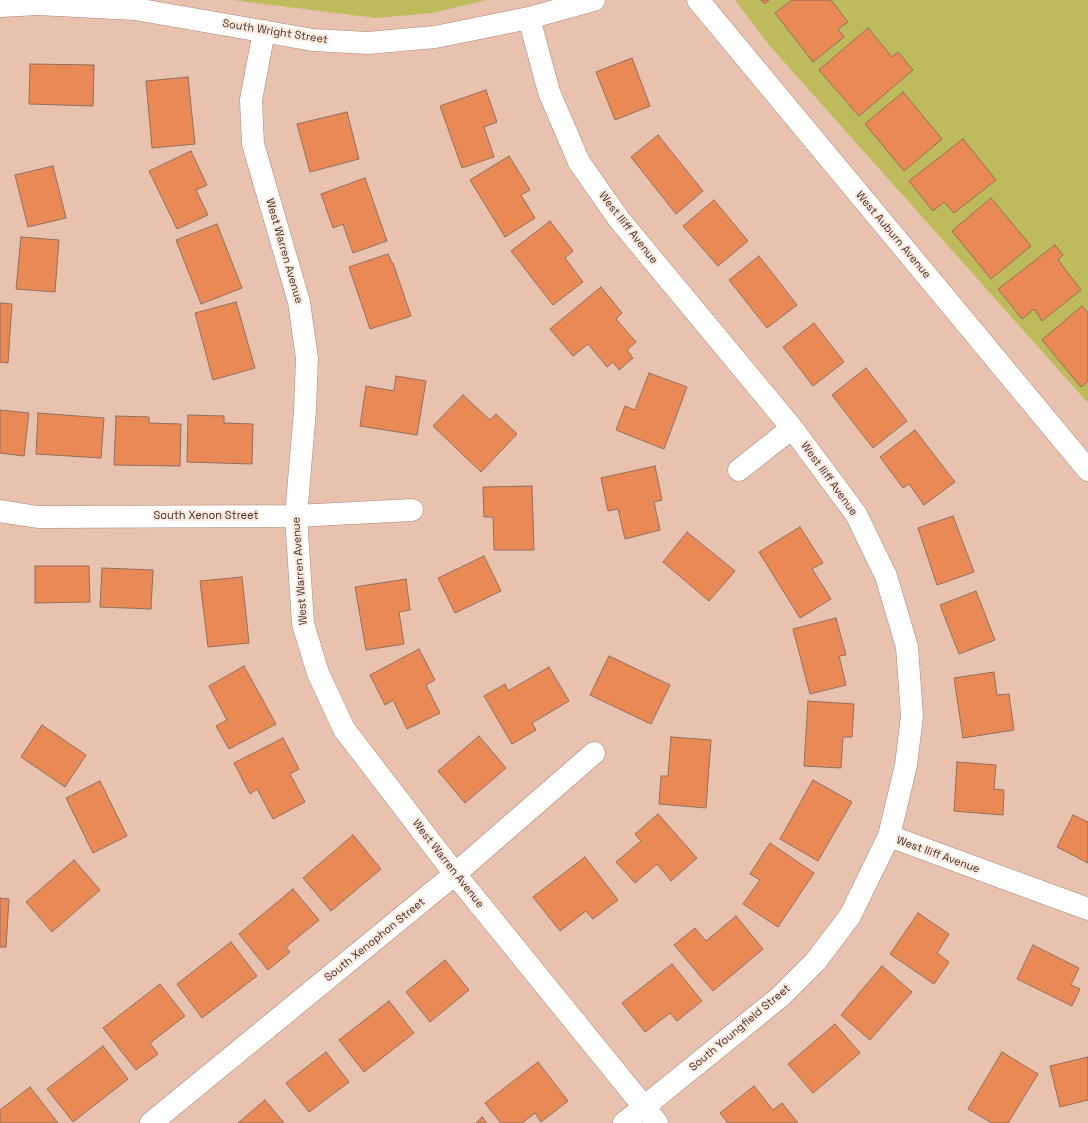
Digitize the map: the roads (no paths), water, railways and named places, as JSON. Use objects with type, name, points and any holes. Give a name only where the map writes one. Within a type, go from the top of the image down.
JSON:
[{"type":"street","name":"South Wright Street","points":[[0,6],[38,4],[135,9],[313,40],[368,43],[435,37],[529,18],[594,0]]},
{"type":"street","name":"West Auburn Avenue","points":[[698,0],[1088,470]]},
{"type":"street","name":"West Iliff Avenue","points":[[529,18],[549,92],[579,162],[618,218],[792,428],[856,514],[886,576],[907,647],[912,716],[906,765],[889,836],[1088,909]]},
{"type":"street","name":"West Warren Avenue","points":[[264,31],[251,100],[253,144],[299,302],[307,358],[305,410],[296,516],[303,624],[318,673],[344,729],[455,874],[651,1115]]},
{"type":"street","points":[[739,470],[792,428]]},
{"type":"street","name":"South Xenon Street","points":[[0,511],[38,517],[296,516],[412,510]]},
{"type":"street","name":"South Xenophon Street","points":[[151,1123],[455,874],[594,753]]},
{"type":"street","name":"South Youngfield Street","points":[[624,1123],[651,1115],[780,997],[816,961],[850,916],[889,836]]}]
